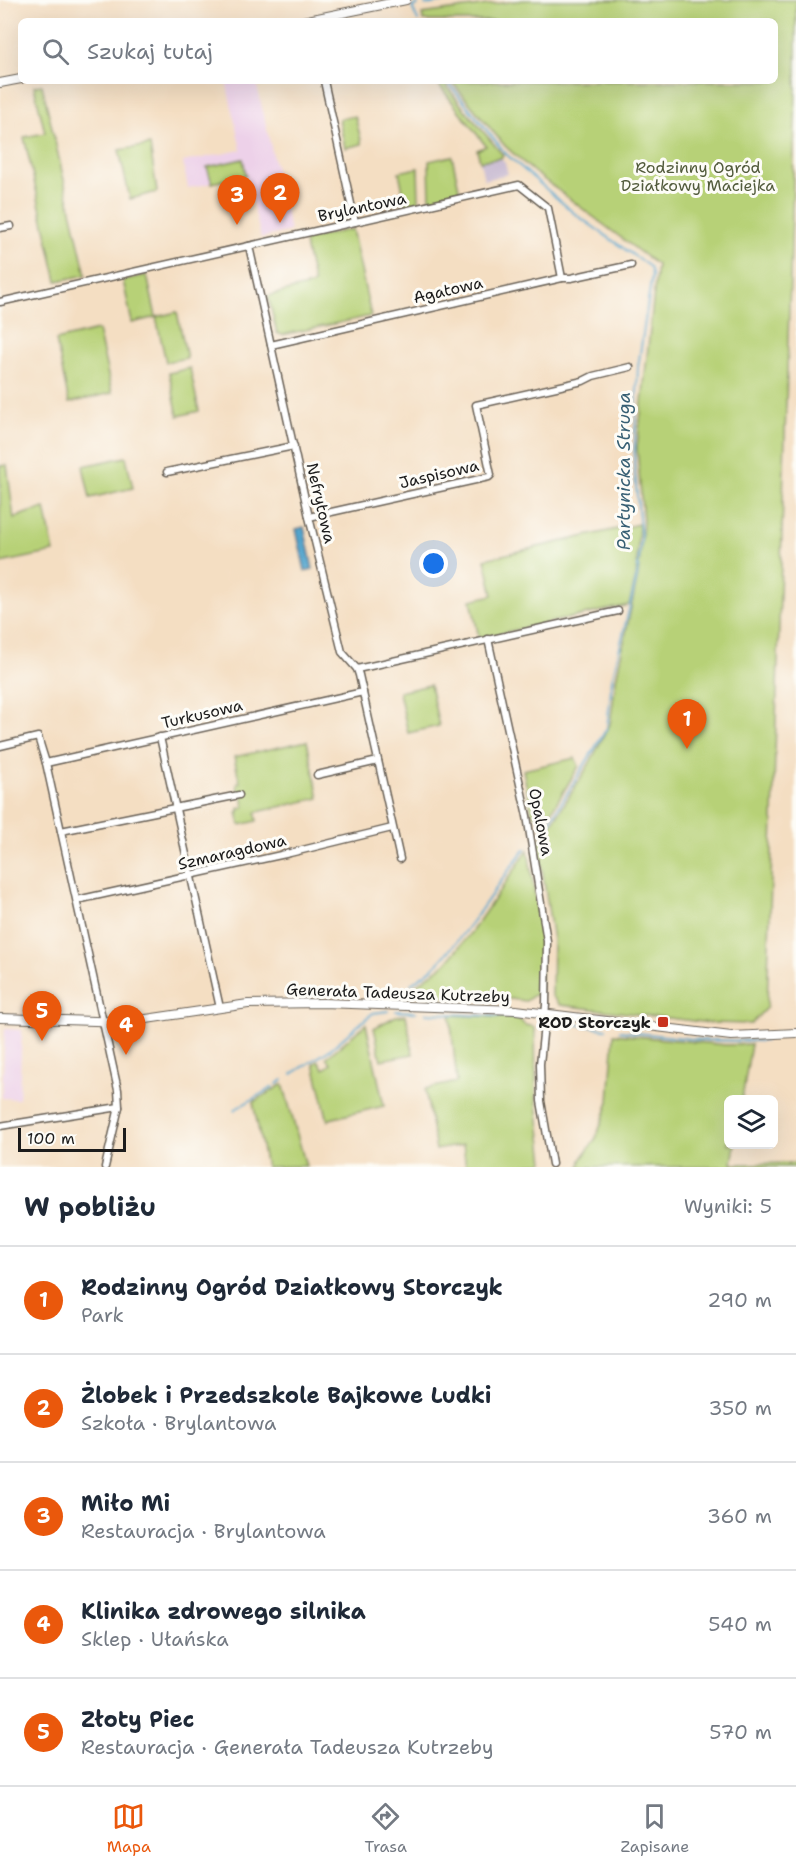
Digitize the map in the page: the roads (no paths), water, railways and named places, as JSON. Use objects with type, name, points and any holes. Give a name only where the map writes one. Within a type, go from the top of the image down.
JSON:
[{"type":"street","points":[[322,18],[406,0]]},
{"type":"street","points":[[0,83],[18,80]]},
{"type":"street","points":[[325,84],[355,222]]},
{"type":"street","name":"Brylantowa","points":[[0,302],[519,185],[548,208],[562,278]]},
{"type":"street","points":[[0,228],[11,226]]},
{"type":"street","name":"Nefrytowa","points":[[249,246],[309,517],[342,652],[357,669],[400,859]]},
{"type":"street","name":"Agatowa","points":[[271,345],[562,278],[631,265]]},
{"type":"street","name":"Jaspisowa","points":[[309,517],[489,477],[491,475],[476,405],[583,381],[593,376],[630,367]]},
{"type":"street","points":[[167,472],[294,446]]},
{"type":"street","points":[[357,669],[618,611]]},
{"type":"street","name":"Opalowa","points":[[488,639],[527,816],[547,941],[540,1080],[543,1115],[552,1164]]},
{"type":"street","name":"Turkusowa","points":[[46,763],[363,692]]},
{"type":"street","points":[[0,746],[38,737],[46,763],[118,1090],[119,1107],[105,1167]]},
{"type":"street","points":[[160,737],[220,1008]]},
{"type":"street","points":[[317,775],[378,761]]},
{"type":"street","points":[[61,831],[239,795]]},
{"type":"street","name":"Szmaragdowa","points":[[77,900],[392,828]]},
{"type":"street","name":"Generała Tadeusza Kutrzeby","points":[[0,1018],[103,1023],[158,1019],[220,1008],[265,1004],[324,1003],[475,1008],[731,1036],[796,1033]]},
{"type":"street","points":[[0,1126],[119,1107]]},
{"type":"water","points":[[304,527],[313,569],[305,571],[296,529]]},
{"type":"waterway","points":[[425,5],[457,0]]},
{"type":"waterway","name":"Partynicka Struga","points":[[417,18],[412,7],[418,5]]},
{"type":"waterway","name":"Partynicka Struga","points":[[449,84],[506,154],[575,214],[650,267],[652,275],[638,367],[634,464],[641,539],[637,576],[612,680],[607,728],[548,825]]},
{"type":"waterway","name":"Partynicka Struga","points":[[411,984],[434,967],[452,948],[525,849]]},
{"type":"waterway","name":"Partynicka Struga","points":[[292,1074],[328,1051],[373,1013],[388,1011]]},
{"type":"waterway","points":[[396,1011],[416,1012]]},
{"type":"waterway","points":[[426,1013],[519,1017]]},
{"type":"waterway","points":[[568,1023],[606,1029]]},
{"type":"waterway","points":[[619,1031],[701,1040],[765,1041]]},
{"type":"waterway","name":"Partynicka Struga","points":[[277,1084],[283,1080]]},
{"type":"waterway","name":"Partynicka Struga","points":[[234,1110],[273,1087]]},
{"type":"place","name":"Żlobek i Przedszkole Bajkowe Ludki","points":[[280,223]]},
{"type":"place","name":"Miło Mi","points":[[237,225]]},
{"type":"place","name":"Rodzinny Ogród Działkowy Storczyk","points":[[687,749]]},
{"type":"place","name":"ROD Storczyk","points":[[663,1022]]},
{"type":"place","name":"Złoty Piec","points":[[42,1041]]},
{"type":"place","name":"Klinika zdrowego silnika","points":[[126,1055]]},
{"type":"park label","name":"Rodzinny Ogród Działkowy Maciejka","points":[[698,176]]}]
